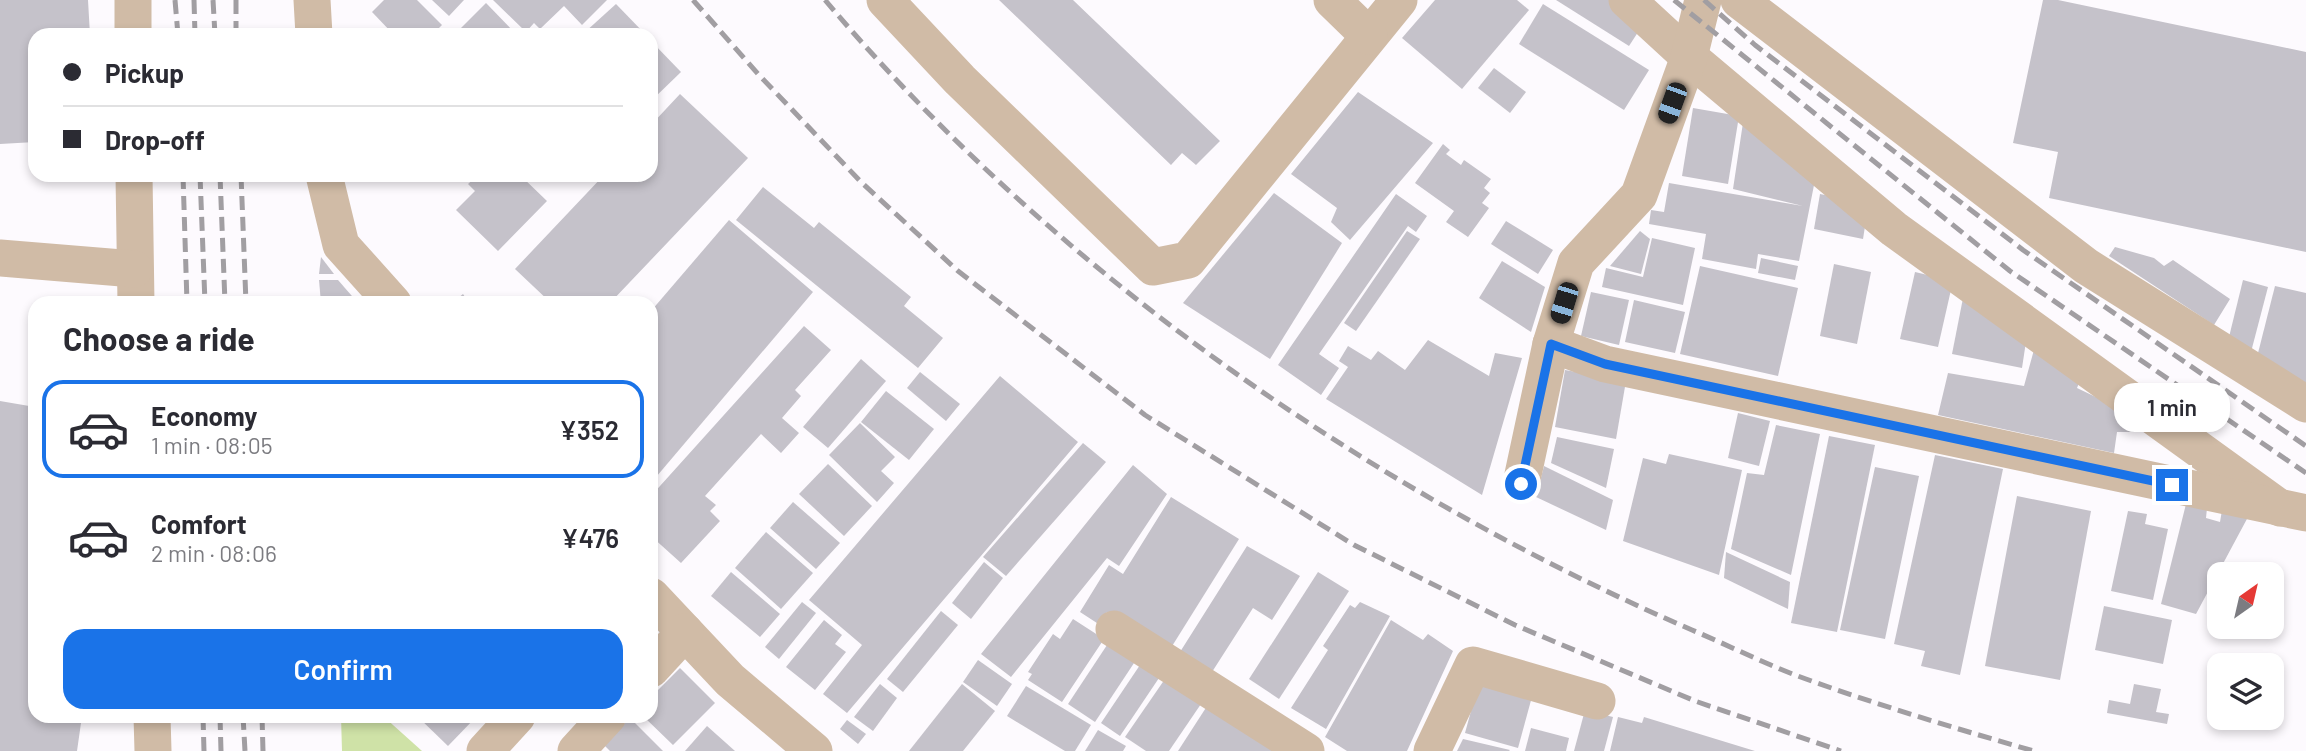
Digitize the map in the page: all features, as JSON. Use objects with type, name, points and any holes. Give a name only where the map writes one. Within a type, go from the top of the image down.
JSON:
[{"type":"street","points":[[133,0],[133,28]]},
{"type":"street","points":[[312,0],[314,28]]},
{"type":"street","points":[[885,0],[960,80],[1153,268],[1188,260],[1399,0]]},
{"type":"street","points":[[1332,0],[1369,36]]},
{"type":"street","points":[[1627,0],[1689,57],[1894,229],[2293,511]]},
{"type":"street","points":[[1521,484],[1551,344],[1576,262],[1639,195],[1689,57],[1703,0]]},
{"type":"street","points":[[1739,0],[2086,266],[2306,404]]},
{"type":"street","points":[[0,258],[135,286],[134,182]]},
{"type":"street","points":[[326,182],[341,245],[387,296]]},
{"type":"street","points":[[1551,344],[1605,364],[2293,511]]},
{"type":"street","points":[[658,603],[730,680],[814,751]]},
{"type":"street","points":[[1114,629],[1306,751]]},
{"type":"street","points":[[658,661],[685,632]]},
{"type":"street","points":[[1432,751],[1473,665],[1597,701]]},
{"type":"street","points":[[152,723],[153,751]]},
{"type":"street","points":[[485,751],[511,723]]},
{"type":"street","points":[[576,751],[602,723]]},
{"type":"green space","points":[[341,723],[391,723],[422,751],[342,751]]},
{"type":"building","points":[[0,0],[88,0],[90,28],[28,28],[28,142],[0,144]]},
{"type":"building","points":[[384,0],[417,0],[442,25],[439,28],[387,28],[372,12]]},
{"type":"building","points":[[432,0],[464,0],[449,16]]},
{"type":"building","points":[[493,0],[607,0],[582,25],[564,6],[541,28],[534,23],[530,28],[522,28]]},
{"type":"building","points":[[999,0],[1073,0],[1220,141],[1196,165],[1182,153],[1171,165]]},
{"type":"building","points":[[1435,0],[1517,0],[1529,10],[1462,89],[1402,38]]},
{"type":"building","points":[[1556,0],[1609,0],[1642,26],[1629,46]]},
{"type":"building","points":[[2043,0],[2058,0],[2306,52],[2306,252],[2049,198],[2058,152],[2013,143]]},
{"type":"building","points":[[486,3],[510,28],[461,28]]},
{"type":"building","points":[[616,4],[639,28],[590,28]]},
{"type":"building","points":[[1543,4],[1649,70],[1624,110],[1519,44]]},
{"type":"building","points":[[658,48],[681,72],[658,94]]},
{"type":"building","points":[[1494,68],[1526,92],[1510,113],[1478,88]]},
{"type":"building","points":[[1358,92],[1433,143],[1350,240],[1331,222],[1337,208],[1291,174]]},
{"type":"building","points":[[680,94],[748,158],[617,296],[544,296],[515,269],[597,182],[658,182],[658,118]]},
{"type":"building","points":[[1693,108],[1739,116],[1728,184],[1682,176]]},
{"type":"building","points":[[1744,116],[1816,175],[1799,261],[1758,254],[1756,269],[1702,259],[1706,234],[1649,224],[1651,210],[1664,212],[1669,183],[1803,206],[1733,189]]},
{"type":"building","points":[[1443,144],[1450,150],[1446,154],[1461,165],[1464,160],[1491,179],[1484,188],[1490,193],[1482,203],[1489,208],[1468,237],[1446,222],[1454,211],[1415,183]]},
{"type":"building","points":[[527,182],[547,201],[498,251],[456,210],[475,191],[468,184]]},
{"type":"building","points":[[763,187],[814,228],[819,222],[911,297],[904,306],[943,338],[918,368],[736,220]]},
{"type":"building","points":[[1274,193],[1342,243],[1270,359],[1183,303]]},
{"type":"building","points":[[1396,194],[1427,216],[1416,232],[1408,226],[1319,354],[1339,368],[1321,395],[1278,365]]},
{"type":"building","points":[[1820,194],[1849,200],[1867,214],[1863,239],[1814,229]]},
{"type":"building","points":[[729,220],[813,292],[658,475],[658,303]]},
{"type":"building","points":[[1506,221],[1553,250],[1538,274],[1491,244]]},
{"type":"building","points":[[1407,231],[1420,239],[1356,331],[1344,323]]},
{"type":"building","points":[[1640,231],[1650,239],[1641,274],[1610,266]]},
{"type":"building","points":[[1652,238],[1695,248],[1683,305],[1602,287],[1606,268],[1643,277]]},
{"type":"building","points":[[2115,247],[2154,258],[2164,266],[2173,260],[2230,299],[2214,325],[2109,256]]},
{"type":"building","points":[[321,257],[334,274],[319,274]]},
{"type":"building","points":[[1761,258],[1798,266],[1795,280],[1758,273]]},
{"type":"building","points":[[1502,261],[1545,287],[1531,332],[1479,298]]},
{"type":"building","points":[[1834,264],[1871,272],[1857,344],[1820,336]]},
{"type":"building","points":[[1700,266],[1798,288],[1778,376],[1680,354]]},
{"type":"building","points":[[1915,272],[1953,281],[1938,347],[1900,339]]},
{"type":"building","points":[[319,280],[338,280],[352,296],[320,296]]},
{"type":"building","points":[[2243,280],[2268,287],[2251,352],[2229,337]]},
{"type":"building","points":[[2275,286],[2306,293],[2306,386],[2257,357]]},
{"type":"building","points":[[1591,292],[1629,300],[1619,345],[1581,336]]},
{"type":"building","points":[[1964,293],[2027,335],[2022,368],[1952,354]]},
{"type":"building","points":[[1634,300],[1685,312],[1675,353],[1625,342]]},
{"type":"building","points":[[804,326],[831,350],[795,390],[801,396],[782,418],[799,433],[781,453],[761,434],[705,496],[716,505],[710,511],[720,521],[681,563],[658,542],[658,488]]},
{"type":"building","points":[[1428,340],[1489,376],[1495,353],[1522,358],[1482,495],[1326,399],[1348,367],[1339,361],[1348,346],[1371,360],[1378,351],[1405,370]]},
{"type":"building","points":[[2035,346],[2081,378],[2077,388],[2148,422],[2141,432],[2117,432],[2114,453],[1938,415],[1948,373],[2024,386]]},
{"type":"building","points":[[861,359],[886,381],[828,448],[803,427]]},
{"type":"building","points":[[1565,370],[1626,381],[1616,439],[1555,427]]},
{"type":"building","points":[[920,372],[960,404],[946,421],[907,388]]},
{"type":"building","points":[[1000,376],[1078,442],[847,713],[823,694],[862,645],[809,600]]},
{"type":"building","points":[[886,391],[934,429],[909,460],[861,422]]},
{"type":"building","points":[[0,401],[28,406],[28,723],[81,723],[77,751],[0,751]]},
{"type":"building","points":[[1738,413],[1770,421],[1759,466],[1728,458]]},
{"type":"building","points":[[860,423],[895,457],[881,471],[894,483],[877,502],[829,455]]},
{"type":"building","points":[[1776,425],[1820,434],[1791,575],[1731,549],[1747,473],[1764,475]]},
{"type":"building","points":[[1829,436],[1875,445],[1837,632],[1791,623]]},
{"type":"building","points":[[1557,437],[1614,449],[1606,488],[1551,463]]},
{"type":"building","points":[[1083,443],[1106,462],[1006,576],[983,557]]},
{"type":"building","points":[[1669,454],[1742,470],[1719,575],[1623,541],[1643,458],[1666,464]]},
{"type":"building","points":[[1935,455],[2003,469],[1960,675],[1921,666],[1925,651],[1894,644]]},
{"type":"building","points":[[828,464],[872,506],[844,536],[799,494]]},
{"type":"building","points":[[1133,465],[1167,494],[1119,566],[1107,558],[1011,677],[981,654]]},
{"type":"building","points":[[1544,466],[1613,500],[1606,530],[1536,497]]},
{"type":"building","points":[[1875,467],[1919,476],[1885,639],[1840,630]]},
{"type":"building","points":[[2017,496],[2091,511],[2060,680],[1985,666]]},
{"type":"building","points":[[1171,497],[1239,539],[1169,651],[1107,612],[1100,625],[1080,612],[1109,565],[1123,574]]},
{"type":"building","points":[[793,502],[840,543],[816,569],[770,528]]},
{"type":"building","points":[[2186,504],[2207,508],[2206,518],[2220,522],[2222,510],[2248,517],[2224,562],[2207,562],[2207,593],[2196,614],[2161,604]]},
{"type":"building","points":[[2128,511],[2147,514],[2145,524],[2168,529],[2153,600],[2111,591]]},
{"type":"building","points":[[766,532],[813,573],[781,609],[735,568]]},
{"type":"building","points":[[1247,546],[1300,576],[1272,620],[1253,608],[1212,672],[1180,652]]},
{"type":"building","points":[[1726,552],[1790,582],[1788,609],[1724,578]]},
{"type":"building","points":[[984,562],[1003,578],[971,619],[952,603]]},
{"type":"building","points":[[731,572],[780,614],[760,637],[711,596]]},
{"type":"building","points":[[1318,572],[1349,591],[1279,699],[1249,679]]},
{"type":"building","points":[[802,602],[816,613],[779,659],[765,647]]},
{"type":"building","points":[[1360,602],[1390,616],[1326,729],[1291,708],[1328,650],[1323,646],[1350,605],[1355,608]]},
{"type":"building","points":[[2104,606],[2172,620],[2163,664],[2095,650]]},
{"type":"building","points":[[941,611],[958,625],[903,692],[887,679]]},
{"type":"building","points":[[1073,619],[1104,639],[1062,702],[1028,680],[1032,674],[1028,672],[1053,634],[1060,639]]},
{"type":"building","points":[[824,620],[842,635],[835,644],[846,652],[815,690],[786,667]]},
{"type":"building","points":[[1391,620],[1423,640],[1428,634],[1453,651],[1407,751],[1347,751],[1325,737]]},
{"type":"building","points":[[1111,639],[1138,657],[1095,722],[1068,704]]},
{"type":"building","points":[[978,660],[1012,684],[997,706],[963,682]]},
{"type":"building","points":[[1142,662],[1161,675],[1120,736],[1101,723]]},
{"type":"building","points":[[680,668],[715,703],[673,745],[650,723],[658,723],[658,690]]},
{"type":"building","points":[[1167,676],[1203,701],[1169,751],[1146,751],[1125,737]]},
{"type":"building","points":[[1480,678],[1533,693],[1518,748],[1465,733]]},
{"type":"building","points":[[880,684],[897,698],[873,731],[854,717]]},
{"type":"building","points":[[962,684],[995,711],[963,751],[909,751]]},
{"type":"building","points":[[2134,684],[2161,689],[2156,712],[2169,714],[2167,724],[2107,713],[2109,700],[2130,704]]},
{"type":"building","points":[[1026,686],[1091,725],[1075,751],[1065,751],[1007,716]]},
{"type":"building","points":[[1209,703],[1282,751],[1178,751]]},
{"type":"building","points":[[1585,710],[1613,717],[1604,751],[1574,751]]},
{"type":"building","points":[[1618,717],[1642,723],[1644,717],[1755,751],[1610,751]]},
{"type":"building","points":[[847,720],[866,734],[858,744],[840,729]]},
{"type":"building","points":[[424,723],[470,723],[448,746]]},
{"type":"building","points":[[625,723],[635,723],[663,751],[610,751],[604,745]]},
{"type":"building","points":[[707,726],[735,751],[685,751]]},
{"type":"building","points":[[1531,728],[1569,738],[1566,751],[1525,751]]},
{"type":"building","points":[[1098,730],[1126,746],[1123,751],[1085,751]]},
{"type":"building","points":[[1463,739],[1510,750],[1457,751]]},
{"type":"railway","points":[[175,0],[177,28]]},
{"type":"railway","points":[[194,0],[195,28]]},
{"type":"railway","points":[[213,0],[215,28]]},
{"type":"railway","points":[[236,0],[236,28]]},
{"type":"railway","points":[[693,0],[759,75],[861,182],[958,271],[1145,415],[1354,545],[1515,625],[1695,701],[1841,751]]},
{"type":"railway","points":[[825,0],[915,99],[1012,193],[1115,282],[1223,364],[1336,441],[1452,511],[1571,574],[1763,662],[1862,699],[2034,751]]},
{"type":"railway","points":[[1674,0],[2010,271],[2306,473]]},
{"type":"railway","points":[[1704,0],[1755,45],[2023,250],[2306,446]]},
{"type":"railway","points":[[183,182],[187,296]]},
{"type":"railway","points":[[200,182],[205,296]]},
{"type":"railway","points":[[220,182],[225,296]]},
{"type":"railway","points":[[241,182],[246,296]]},
{"type":"railway","points":[[203,723],[204,751]]},
{"type":"railway","points":[[220,723],[221,751]]},
{"type":"railway","points":[[243,723],[245,751]]},
{"type":"railway","points":[[262,723],[263,751]]},
{"type":"route","points":[[1521,484],[1551,344],[1605,364],[2172,485]]}]
